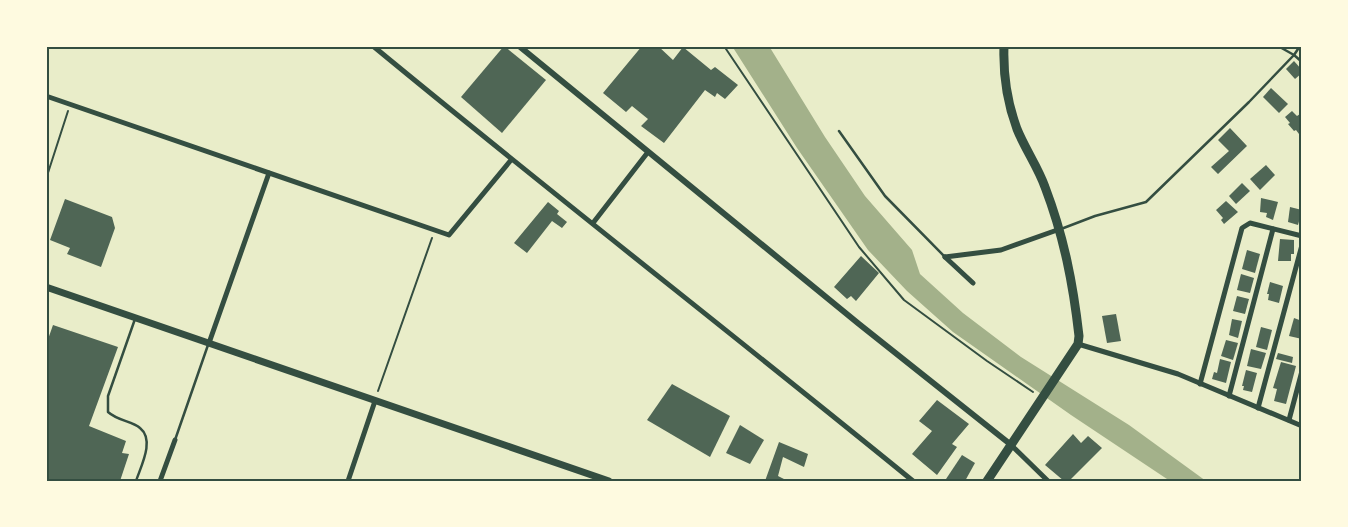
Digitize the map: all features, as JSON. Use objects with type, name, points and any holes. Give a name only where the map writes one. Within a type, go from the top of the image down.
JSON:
[{"type":"highway","points":[[987,481],[1078,344],[1079,336],[1066,250],[1060,229],[1044,185],[1017,129],[1007,95],[1004,46]]},
{"type":"main road","points":[[46,287],[605,480]]},
{"type":"street","points":[[373,46],[512,160],[757,353],[913,481]]},
{"type":"street","points":[[519,46],[859,324],[1010,444],[1048,481]]},
{"type":"street","points":[[46,96],[449,235],[512,160]]},
{"type":"street","points":[[593,223],[648,152]]},
{"type":"street","points":[[209,343],[269,173]]},
{"type":"street","points":[[1200,384],[1242,228],[1250,223],[1302,236]]},
{"type":"street","points":[[945,257],[1000,250],[1060,229]]},
{"type":"street","points":[[1229,396],[1273,229]]},
{"type":"street","points":[[1258,408],[1302,245]]},
{"type":"street","points":[[945,257],[973,283]]},
{"type":"street","points":[[1078,344],[1178,374],[1302,426]]},
{"type":"street","points":[[1289,420],[1302,371]]},
{"type":"street","points":[[348,481],[375,401]]},
{"type":"street","points":[[160,481],[175,440]]},
{"type":"lane","points":[[1278,46],[1302,62]]},
{"type":"lane","points":[[1060,229],[1095,216],[1146,202],[1294,55],[1300,46]]},
{"type":"lane","points":[[839,131],[885,196],[945,257]]},
{"type":"lane","points":[[135,318],[108,396],[108,412],[115,418],[140,428],[147,439],[146,452],[136,481]]},
{"type":"lane","points":[[175,440],[209,343]]},
{"type":"path","points":[[724,46],[858,247],[904,300],[987,361],[1041,397]]},
{"type":"path","points":[[46,179],[71,104]]},
{"type":"path","points":[[375,401],[434,231]]},
{"type":"shaded area","points":[[732,46],[769,46],[825,137],[865,196],[912,250],[920,274],[963,313],[1021,357],[1129,425],[1206,481],[1170,481],[1071,415],[953,332],[907,291],[868,250],[797,148]]},
{"type":"building","points":[[504,46],[546,80],[502,133],[461,97]]},
{"type":"building","points":[[642,46],[658,46],[673,60],[683,47],[711,70],[715,67],[738,85],[725,99],[717,93],[715,97],[705,90],[664,143],[641,126],[648,119],[632,106],[626,112],[603,93]]},
{"type":"building","points":[[1294,61],[1302,70],[1302,73],[1295,79],[1286,69]]},
{"type":"building","points":[[1271,88],[1288,104],[1279,113],[1263,97]]},
{"type":"building","points":[[1292,111],[1297,116],[1300,114],[1302,116],[1302,131],[1299,134],[1288,124],[1290,123],[1285,117]]},
{"type":"building","points":[[1230,128],[1247,146],[1218,174],[1211,167],[1229,151],[1218,140]]},
{"type":"building","points":[[1266,165],[1275,175],[1260,190],[1250,179]]},
{"type":"building","points":[[1242,183],[1250,191],[1236,204],[1229,196]]},
{"type":"building","points":[[1261,198],[1278,202],[1273,220],[1266,217],[1267,213],[1260,212]]},
{"type":"building","points":[[65,199],[112,217],[115,228],[101,267],[67,254],[70,248],[50,240]]},
{"type":"building","points":[[1226,201],[1238,212],[1224,224],[1221,220],[1223,218],[1216,210]]},
{"type":"building","points":[[548,202],[559,211],[557,214],[567,222],[562,228],[552,221],[527,253],[514,243]]},
{"type":"building","points":[[1290,207],[1302,210],[1298,225],[1288,222]]},
{"type":"building","points":[[1280,239],[1294,240],[1294,254],[1291,254],[1291,261],[1278,261]]},
{"type":"building","points":[[1247,250],[1260,254],[1255,273],[1242,269]]},
{"type":"building","points":[[861,256],[879,273],[856,301],[851,296],[847,299],[834,287]]},
{"type":"building","points":[[1241,274],[1254,278],[1250,293],[1237,290]]},
{"type":"building","points":[[1270,282],[1283,286],[1279,303],[1268,300],[1269,294],[1267,294]]},
{"type":"building","points":[[1237,296],[1249,299],[1245,314],[1233,311]]},
{"type":"building","points":[[1116,314],[1121,341],[1107,343],[1102,316]]},
{"type":"building","points":[[1294,318],[1302,321],[1302,339],[1289,336]]},
{"type":"building","points":[[1232,319],[1242,321],[1238,338],[1229,335]]},
{"type":"building","points":[[53,325],[118,347],[89,426],[126,441],[122,453],[129,454],[120,481],[46,481],[46,345]]},
{"type":"building","points":[[1261,327],[1272,330],[1267,350],[1256,347]]},
{"type":"building","points":[[1226,340],[1238,343],[1233,360],[1221,356]]},
{"type":"building","points":[[1251,349],[1266,353],[1261,369],[1247,366]]},
{"type":"building","points":[[1278,353],[1293,357],[1292,363],[1276,359]]},
{"type":"building","points":[[1220,359],[1231,362],[1226,383],[1212,379],[1214,372],[1217,373]]},
{"type":"building","points":[[1281,362],[1296,366],[1286,404],[1274,401],[1277,389],[1273,388]]},
{"type":"building","points":[[1246,370],[1257,373],[1252,392],[1243,390],[1244,386],[1242,386]]},
{"type":"building","points":[[672,384],[730,416],[710,457],[647,420]]},
{"type":"building","points":[[937,400],[969,424],[952,444],[957,447],[937,475],[912,454],[932,431],[919,421]]},
{"type":"building","points":[[740,425],[764,440],[750,464],[726,453]]},
{"type":"building","points":[[1073,434],[1081,443],[1088,436],[1102,448],[1069,481],[1064,481],[1045,465]]},
{"type":"building","points":[[779,442],[808,454],[804,467],[783,457],[778,476],[788,481],[765,481]]},
{"type":"building","points":[[962,455],[975,463],[965,481],[949,481],[946,479]]}]
